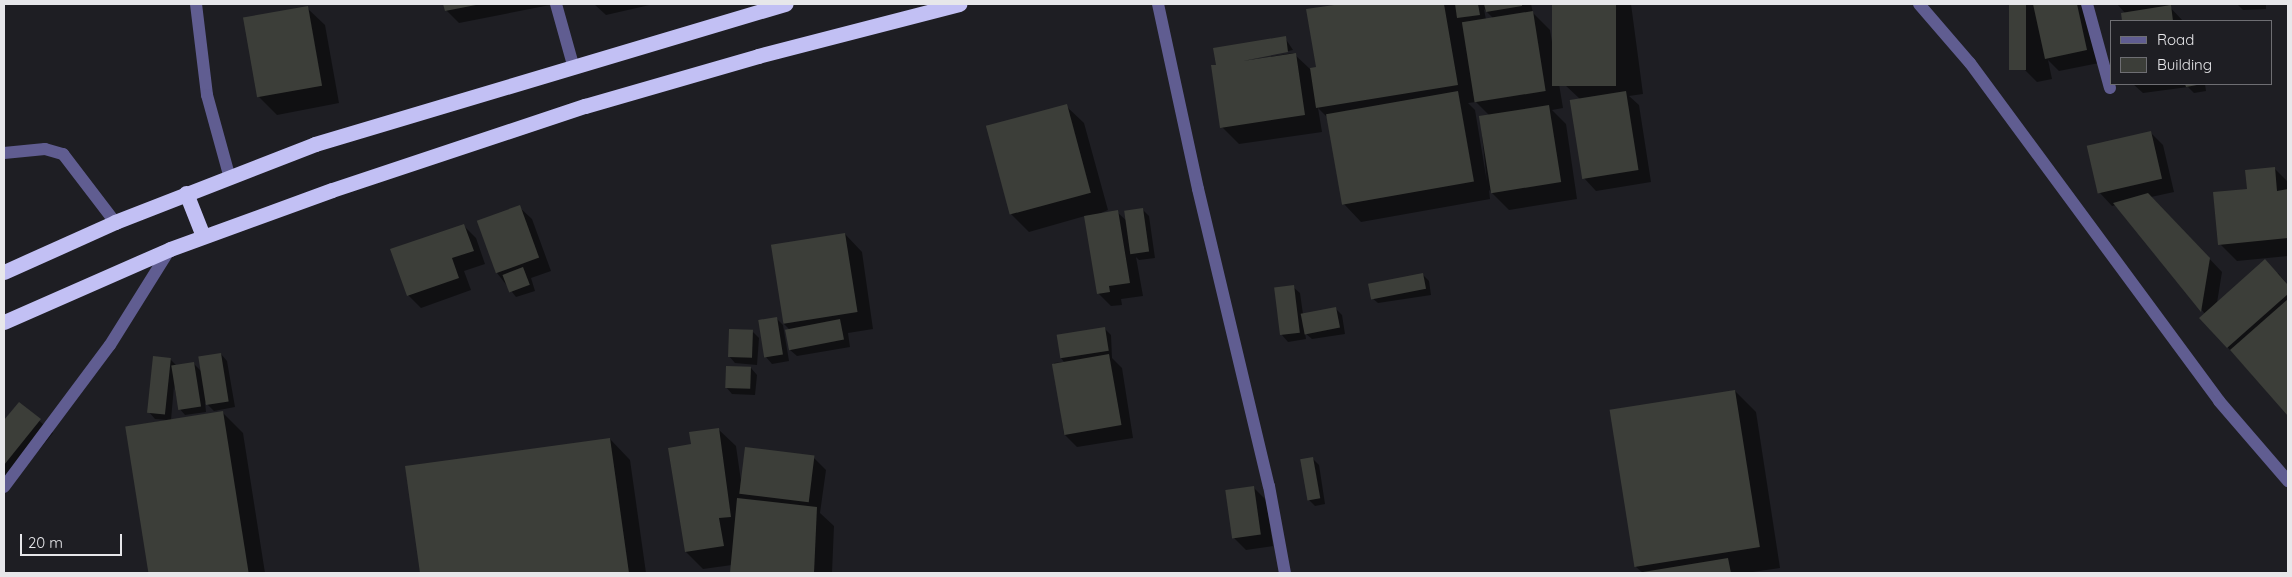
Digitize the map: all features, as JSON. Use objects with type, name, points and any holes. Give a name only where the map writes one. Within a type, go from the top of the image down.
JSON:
[{"type":"highway","points":[[4,272],[115,222],[229,175],[404,116],[786,4]]},
{"type":"highway","points":[[4,322],[170,248],[332,190],[585,106],[758,56],[959,4]]},
{"type":"highway","points":[[186,193],[203,236]]},
{"type":"street","points":[[196,4],[207,94],[229,175]]},
{"type":"street","points":[[556,4],[573,65]]},
{"type":"street","points":[[1158,4],[1269,486],[1285,573]]},
{"type":"street","points":[[2087,4],[2110,88]]},
{"type":"street","points":[[1924,5],[1970,64],[2219,401],[2288,481]]},
{"type":"street","points":[[4,153],[45,149],[64,154],[115,222]]},
{"type":"street","points":[[4,486],[110,345],[170,248]]},
{"type":"building","points":[[443,4],[476,4],[476,5],[445,11]]},
{"type":"building","points":[[1341,4],[1444,4],[1458,85],[1316,108],[1310,68],[1316,67],[1306,9]]},
{"type":"building","points":[[1455,4],[1478,4],[1480,15],[1457,18]]},
{"type":"building","points":[[1484,4],[1522,4],[1522,6],[1486,12]]},
{"type":"building","points":[[1552,4],[1616,4],[1616,86],[1552,86]]},
{"type":"building","points":[[2009,4],[2026,4],[2026,70],[2009,70]]},
{"type":"building","points":[[2033,4],[2077,4],[2087,50],[2045,59]]},
{"type":"building","points":[[2171,5],[2173,20],[2122,20],[2121,13]]},
{"type":"building","points":[[308,6],[322,86],[257,97],[243,17]]},
{"type":"building","points":[[1533,11],[1546,91],[1475,102],[1462,22]]},
{"type":"building","points":[[1286,36],[1288,52],[1243,61],[1296,53],[1305,115],[1220,128],[1211,65],[1216,65],[1213,48]]},
{"type":"building","points":[[1458,91],[1474,182],[1342,205],[1326,114]]},
{"type":"building","points":[[1626,91],[1639,170],[1582,179],[1570,100]]},
{"type":"building","points":[[1067,104],[1091,193],[1010,215],[986,126]]},
{"type":"building","points":[[1549,105],[1561,182],[1491,193],[1479,116]]},
{"type":"building","points":[[2151,131],[2162,179],[2098,194],[2087,146]]},
{"type":"building","points":[[2275,167],[2277,191],[2288,189],[2288,238],[2218,245],[2213,192],[2247,189],[2245,170]]},
{"type":"building","points":[[2148,193],[2210,258],[2201,312],[2113,203]]},
{"type":"building","points":[[520,205],[539,258],[496,273],[477,221]]},
{"type":"building","points":[[1143,208],[1149,252],[1130,254],[1124,211]]},
{"type":"building","points":[[1118,210],[1130,283],[1109,286],[1110,292],[1097,294],[1084,216]]},
{"type":"building","points":[[464,224],[474,251],[452,258],[459,278],[407,296],[390,249]]},
{"type":"building","points":[[845,233],[858,312],[783,324],[771,245]]},
{"type":"building","points":[[2265,259],[2288,285],[2288,294],[2227,348],[2199,318]]},
{"type":"building","points":[[523,267],[530,285],[509,293],[502,275]]},
{"type":"building","points":[[1423,273],[1426,289],[1371,299],[1368,284]]},
{"type":"building","points":[[1294,285],[1300,333],[1280,335],[1274,287]]},
{"type":"building","points":[[2288,299],[2288,416],[2230,350]]},
{"type":"building","points":[[1336,307],[1340,328],[1305,334],[1301,314]]},
{"type":"building","points":[[777,317],[783,355],[764,358],[758,320]]},
{"type":"building","points":[[840,319],[844,340],[789,350],[785,330]]},
{"type":"building","points":[[1105,327],[1109,351],[1060,358],[1057,335]]},
{"type":"building","points":[[729,329],[753,330],[752,358],[728,357]]},
{"type":"building","points":[[221,353],[229,401],[206,405],[198,357]]},
{"type":"building","points":[[1109,354],[1122,425],[1064,435],[1052,364]]},
{"type":"building","points":[[153,356],[171,358],[165,415],[147,413]]},
{"type":"building","points":[[194,362],[201,406],[178,410],[171,366]]},
{"type":"building","points":[[726,366],[751,367],[750,389],[725,388]]},
{"type":"building","points":[[1735,390],[1760,547],[1634,567],[1610,410]]},
{"type":"building","points":[[19,402],[41,419],[4,465],[4,420]]},
{"type":"building","points":[[223,411],[249,573],[148,573],[125,426]]},
{"type":"building","points":[[719,428],[731,517],[719,518],[724,546],[685,552],[668,448],[691,444],[689,432]]},
{"type":"building","points":[[610,438],[629,573],[420,573],[405,466]]},
{"type":"building","points":[[745,447],[814,456],[809,502],[739,494]]},
{"type":"building","points":[[1313,457],[1320,498],[1307,501],[1300,459]]},
{"type":"building","points":[[1254,486],[1261,535],[1232,539],[1225,490]]},
{"type":"building","points":[[737,498],[817,507],[814,573],[730,573]]},
{"type":"building","points":[[1728,558],[1731,573],[1643,573],[1643,572]]}]
